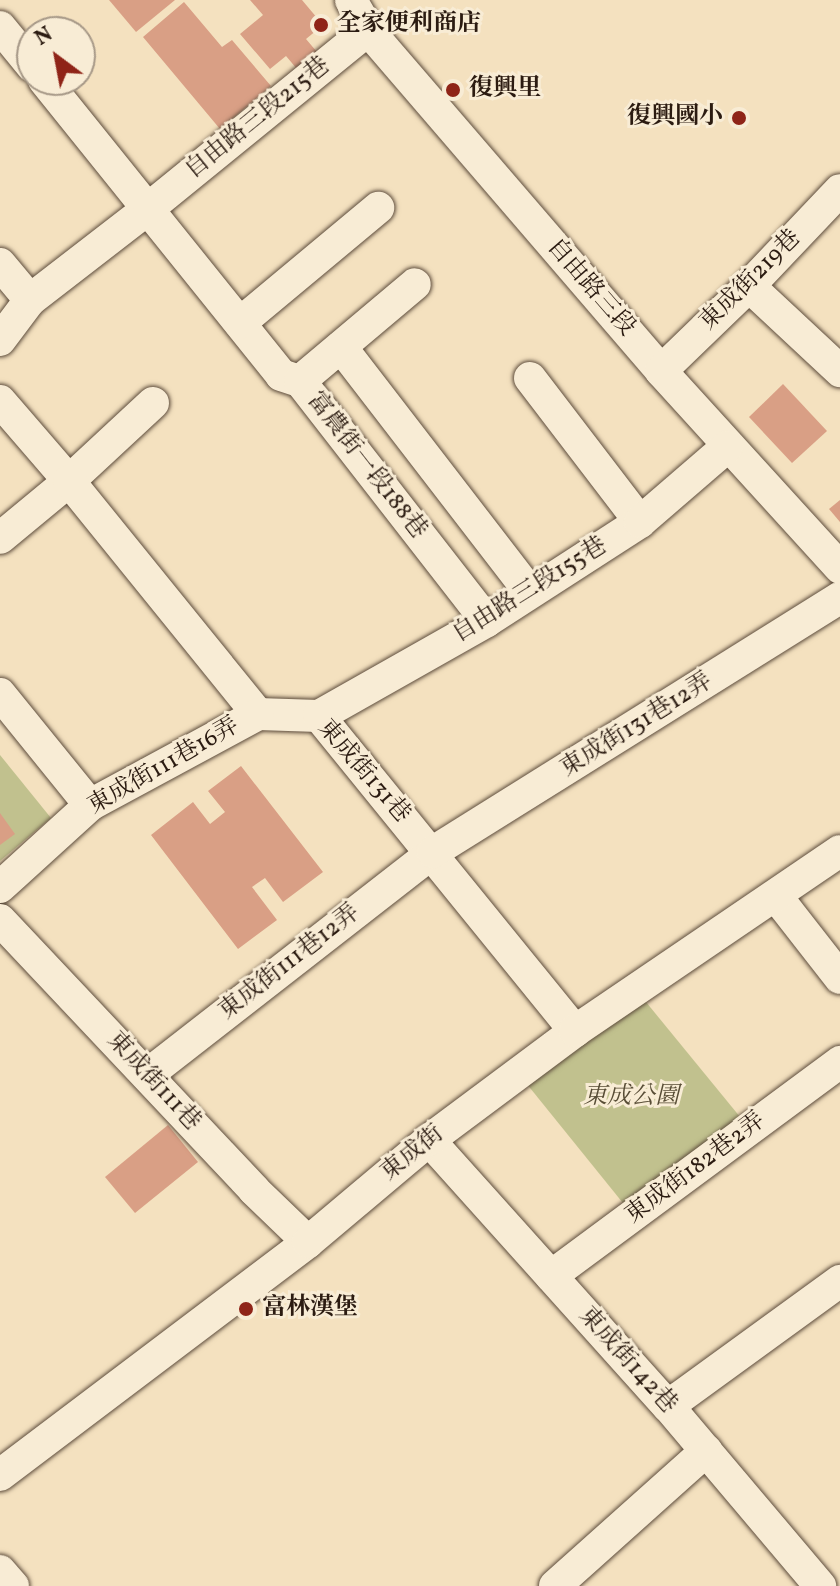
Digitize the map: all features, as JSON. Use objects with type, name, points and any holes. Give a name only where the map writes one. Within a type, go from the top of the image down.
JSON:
[{"type":"street","name":"自由路三段","points":[[351,0],[368,30],[661,371],[840,568]]},
{"type":"street","points":[[0,27],[16,46]]},
{"type":"street","name":"自由路三段215巷","points":[[149,208],[368,30]]},
{"type":"street","name":"富農街一段188巷","points":[[57,96],[281,375],[300,381],[487,621]]},
{"type":"street","name":"東成街219巷","points":[[661,371],[749,286],[840,190]]},
{"type":"street","points":[[0,340],[30,300],[149,208]]},
{"type":"street","points":[[240,323],[378,208]]},
{"type":"street","points":[[0,264],[30,300]]},
{"type":"street","points":[[300,381],[415,284]]},
{"type":"street","points":[[749,286],[840,371]]},
{"type":"street","points":[[341,347],[530,592]]},
{"type":"street","points":[[530,378],[640,522]]},
{"type":"street","points":[[0,401],[258,714]]},
{"type":"street","points":[[0,538],[69,481],[153,403]]},
{"type":"street","name":"自由路三段155巷","points":[[319,716],[487,621],[640,522],[727,447]]},
{"type":"street","name":"東成街131巷12弄","points":[[433,852],[840,598]]},
{"type":"street","points":[[0,694],[90,805]]},
{"type":"street","name":"東成街131巷","points":[[258,714],[319,716],[433,852],[575,1031]]},
{"type":"street","name":"東成街111巷16弄","points":[[0,887],[90,805],[258,714]]},
{"type":"street","name":"東成街","points":[[0,1475],[308,1242],[429,1140],[575,1031],[840,851]]},
{"type":"street","name":"東成街111巷12弄","points":[[147,1075],[433,852]]},
{"type":"street","points":[[776,896],[840,978]]},
{"type":"street","name":"東成街111巷","points":[[0,920],[308,1242]]},
{"type":"street","name":"東成街182巷2弄","points":[[551,1276],[840,1062]]},
{"type":"street","name":"東成街142巷","points":[[429,1140],[668,1406],[820,1586]]},
{"type":"street","points":[[668,1406],[840,1281]]},
{"type":"street","points":[[555,1586],[706,1451]]},
{"type":"street","points":[[0,1571],[13,1586]]},
{"type":"green space","points":[[0,755],[51,818],[0,861]]},
{"type":"green space","name":"東成公園","points":[[646,1002],[745,1123],[631,1213],[522,1078]]},
{"type":"building","points":[[109,0],[175,0],[136,32]]},
{"type":"building","points":[[250,0],[302,0],[323,25],[306,39],[317,52],[297,69],[286,56],[270,69],[240,34],[263,15]]},
{"type":"building","points":[[184,2],[222,47],[232,40],[271,86],[220,129],[143,37]]},
{"type":"building","points":[[783,384],[827,431],[792,463],[749,417]]},
{"type":"building","points":[[840,500],[840,522],[829,509]]},
{"type":"building","points":[[241,766],[323,872],[283,902],[265,878],[252,887],[277,920],[238,949],[151,835],[193,802],[210,824],[225,812],[208,791]]},
{"type":"building","points":[[0,813],[15,834],[0,845]]},
{"type":"building","points":[[168,1125],[198,1162],[135,1213],[105,1177]]},
{"type":"place","name":"全家便利商店","points":[[321,25]]},
{"type":"place","name":"復興里","points":[[453,90]]},
{"type":"place","name":"復興國小","points":[[739,118]]},
{"type":"place","name":"富林漢堡","points":[[246,1309]]}]
